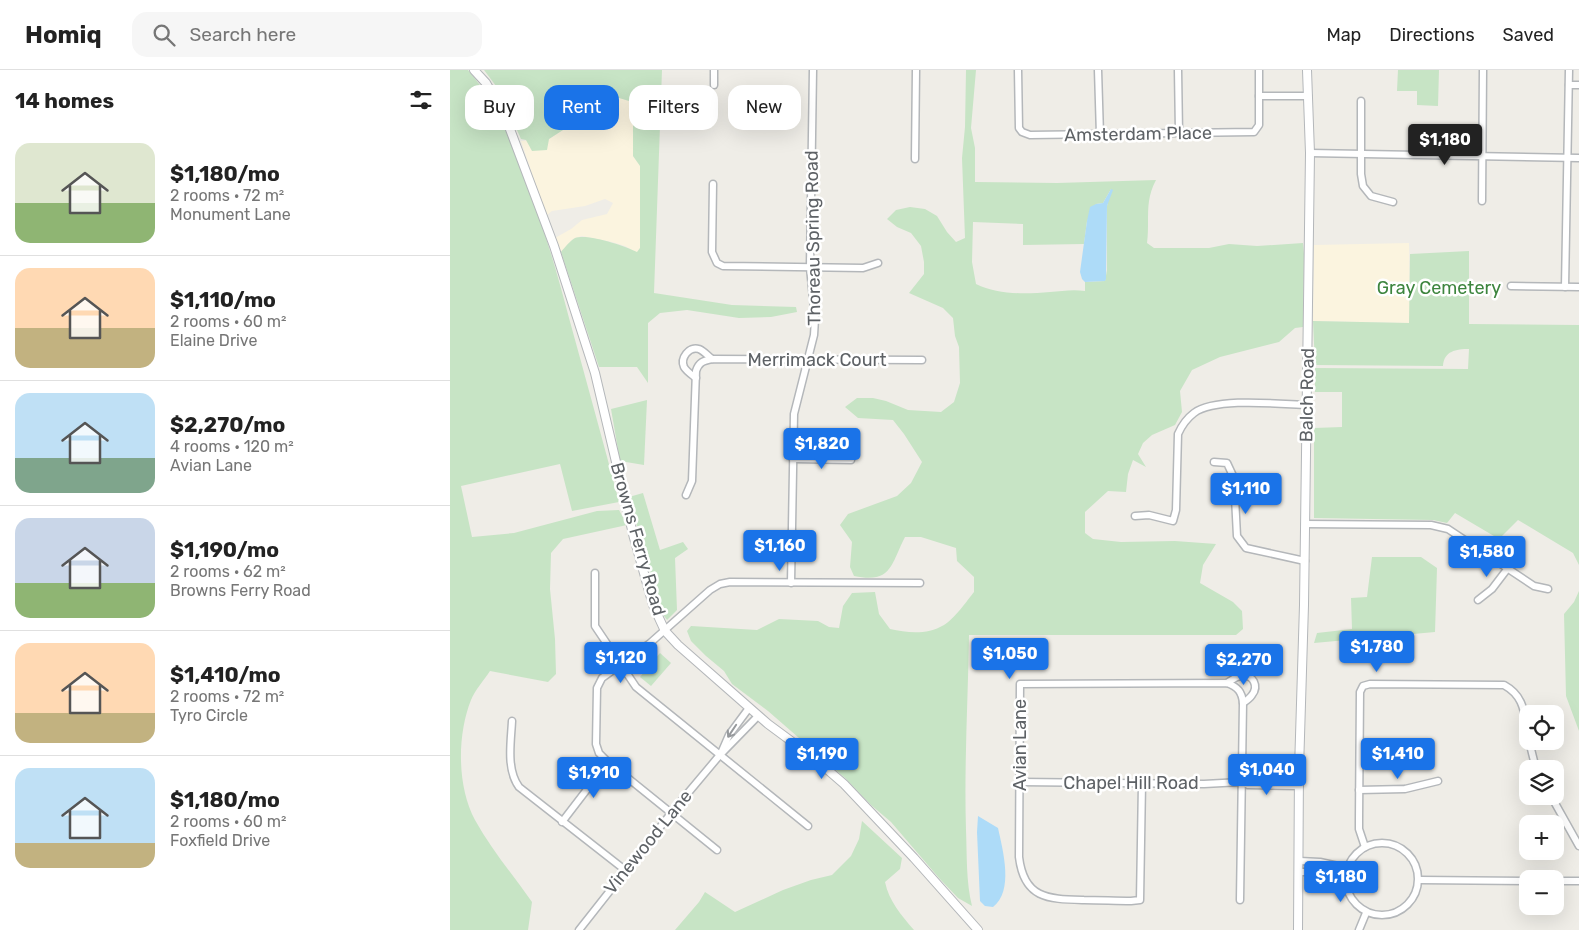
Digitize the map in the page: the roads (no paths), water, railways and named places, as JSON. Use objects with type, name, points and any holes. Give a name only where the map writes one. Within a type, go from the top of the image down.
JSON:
[{"type":"street","name":"Browns Ferry Road","points":[[474,70],[486,83],[505,116],[568,286],[595,373],[634,538],[653,605],[665,631],[678,645],[758,716],[844,784],[914,858],[976,930]]},
{"type":"street","points":[[714,70],[714,85]]},
{"type":"street","name":"Thoreau Spring Road","points":[[790,582],[794,408],[808,360],[816,319],[810,267],[813,70]]},
{"type":"street","points":[[915,159],[916,70]]},
{"type":"street","name":"Amsterdam Place","points":[[1018,70],[1019,123],[1022,132],[1030,135],[1257,131],[1260,125],[1259,70]]},
{"type":"street","points":[[1098,70],[1100,135]]},
{"type":"street","points":[[1178,70],[1179,133]]},
{"type":"street","name":"Balch Road","points":[[1298,930],[1310,153],[1308,70]]},
{"type":"street","points":[[1482,201],[1483,70]]},
{"type":"street","points":[[1565,287],[1569,70]]},
{"type":"street","points":[[1568,85],[1579,86]]},
{"type":"street","points":[[1259,96],[1308,96]]},
{"type":"street","points":[[1361,101],[1361,174],[1363,186],[1371,196],[1393,202]]},
{"type":"street","points":[[1310,153],[1579,158]]},
{"type":"street","points":[[713,184],[712,252],[717,263],[732,267],[863,268],[878,263]]},
{"type":"street","points":[[1511,286],[1579,287]]},
{"type":"street","name":"Merrimack Court","points":[[696,378],[684,367],[683,360],[690,350],[700,349],[712,359],[922,360]]},
{"type":"street","points":[[686,495],[692,481],[698,365],[703,361],[712,359]]},
{"type":"street","points":[[1135,516],[1149,515],[1173,521],[1176,510],[1178,434],[1183,423],[1195,412],[1208,406],[1222,404],[1307,405]]},
{"type":"street","points":[[793,459],[852,460]]},
{"type":"street","points":[[1214,462],[1227,463],[1234,478],[1236,529],[1237,536],[1242,545],[1246,548],[1305,561]]},
{"type":"street","points":[[1305,524],[1432,525],[1448,529],[1534,586],[1548,590]]},
{"type":"street","points":[[1478,600],[1492,589],[1508,568]]},
{"type":"street","points":[[595,573],[595,626],[636,687],[808,826]]},
{"type":"street","points":[[717,850],[599,753],[596,744],[597,688],[602,678],[665,631],[710,590],[720,584],[730,582],[920,583]]},
{"type":"street","points":[[1240,900],[1243,704],[1239,690],[1227,683],[1236,677],[1244,675],[1250,677],[1255,682],[1256,689],[1243,704]]},
{"type":"street","name":"Avian Lane","points":[[1142,783],[1142,896],[1140,900],[1060,900],[1036,893],[1022,876],[1019,857],[1020,684],[1227,683]]},
{"type":"street","points":[[1365,847],[1359,829],[1360,692],[1363,686],[1370,684],[1504,685],[1513,690],[1520,698],[1522,705]]},
{"type":"street","name":"Vinewood Lane","points":[[719,756],[728,735],[749,708]]},
{"type":"street","name":"Vinewood Lane","points":[[579,930],[672,812],[719,756],[758,716]]},
{"type":"street","points":[[512,721],[511,768],[513,779],[519,787],[625,870]]},
{"type":"street","points":[[562,822],[608,762]]},
{"type":"street","name":"Chapel Hill Road","points":[[1020,782],[1204,784],[1241,782],[1247,778],[1299,782]]},
{"type":"street","points":[[1359,790],[1405,790],[1438,781]]},
{"type":"street","points":[[1556,805],[1579,846]]},
{"type":"street","points":[[1382,843],[1399,847],[1406,851],[1414,861],[1420,880],[1413,899],[1404,908],[1391,914],[1382,915],[1360,909],[1352,900],[1347,889],[1345,877],[1347,868],[1356,855],[1365,847],[1382,843]]},
{"type":"street","points":[[1299,861],[1320,862],[1347,868]]},
{"type":"street","points":[[1299,872],[1313,872],[1345,877]]},
{"type":"street","points":[[1420,880],[1519,881]]},
{"type":"street","points":[[1564,881],[1579,881]]},
{"type":"street","points":[[1359,930],[1366,912]]},
{"type":"water","points":[[1111,189],[1113,190],[1107,206],[1106,279],[1105,281],[1085,282],[1080,272],[1090,207],[1103,203]]},
{"type":"water","points":[[978,816],[998,828],[1004,859],[1005,881],[1003,891],[993,907],[985,906],[980,901]]},
{"type":"park label","name":"Gray Cemetery","points":[[1439,288]]}]
